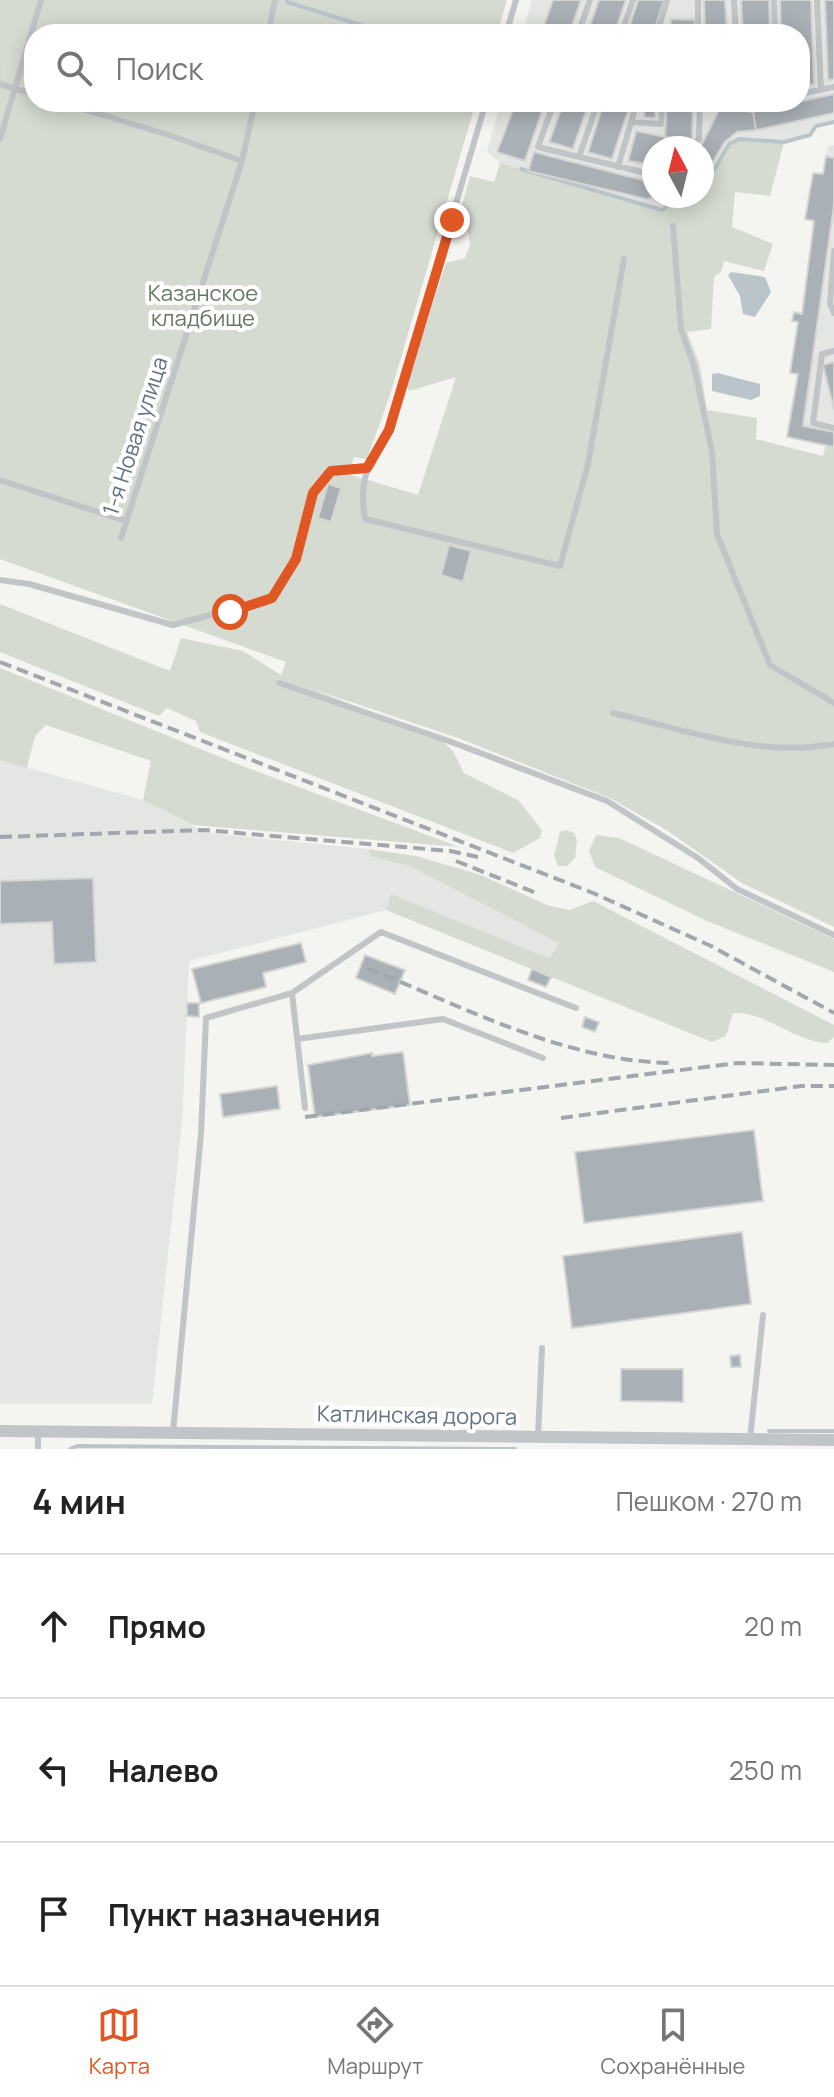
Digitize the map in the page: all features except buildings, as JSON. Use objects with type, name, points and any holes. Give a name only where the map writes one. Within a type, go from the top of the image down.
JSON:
[{"type":"street","name":"Катлинская дорога","points":[[0,1431],[834,1440]]},
{"type":"lane","points":[[34,24],[41,0]]},
{"type":"lane","points":[[270,24],[275,0]]},
{"type":"lane","points":[[509,24],[516,0]]},
{"type":"lane","points":[[582,24],[590,0]]},
{"type":"lane","points":[[625,24],[633,0]]},
{"type":"lane","points":[[660,24],[667,0]]},
{"type":"lane","points":[[698,0],[698,24]]},
{"type":"lane","points":[[734,0],[735,24]]},
{"type":"lane","points":[[774,0],[775,24]]},
{"type":"lane","points":[[817,0],[821,90]]},
{"type":"lane","points":[[0,139],[24,58]]},
{"type":"lane","points":[[0,84],[24,91]]},
{"type":"lane","points":[[810,92],[834,87]]},
{"type":"lane","points":[[92,112],[242,161]]},
{"type":"lane","name":"1-я Новая улица","points":[[121,538],[242,161],[253,112]]},
{"type":"lane","points":[[483,112],[389,430],[367,468],[361,494],[365,519],[560,566],[588,464],[624,259]]},
{"type":"lane","points":[[550,112],[538,147],[642,172]]},
{"type":"lane","points":[[579,157],[595,112]]},
{"type":"lane","points":[[618,167],[634,112]]},
{"type":"lane","points":[[631,122],[661,124],[662,112]]},
{"type":"lane","points":[[699,136],[700,112]]},
{"type":"lane","points":[[673,226],[681,329],[694,366],[712,452],[717,534],[770,665],[834,703]]},
{"type":"lane","points":[[834,251],[830,304],[834,313]]},
{"type":"lane","points":[[834,351],[822,354],[813,423],[834,428]]},
{"type":"lane","points":[[0,580],[29,584],[173,625],[230,612],[272,598],[296,559],[313,493],[331,471],[367,468]]},
{"type":"lane","points":[[0,480],[126,521]]},
{"type":"lane","points":[[279,683],[446,740],[607,801],[698,858],[737,889],[834,935]]},
{"type":"lane","points":[[613,713],[765,749],[800,750],[834,744]]},
{"type":"lane","points":[[173,1432],[201,1134],[206,1018],[292,993],[381,932],[576,1008]]},
{"type":"lane","points":[[292,993],[305,1108]]},
{"type":"lane","points":[[297,1039],[443,1019],[543,1058]]},
{"type":"lane","points":[[750,1439],[763,1315]]},
{"type":"lane","points":[[538,1437],[542,1348]]},
{"type":"lane","points":[[38,1431],[38,1449]]},
{"type":"shaded area","points":[[532,0],[834,0],[834,122],[816,126],[810,135],[784,142],[739,139],[729,144],[714,170],[714,136],[642,136],[642,204],[500,163],[487,151],[498,112],[810,112],[810,24],[525,24]]},
{"type":"shaded area","points":[[834,145],[834,446],[787,437],[797,374],[790,373],[798,322],[792,321],[794,312],[803,313],[814,221],[805,219],[813,173],[823,174],[828,146]]},
{"type":"shaded area","points":[[731,272],[765,277],[771,292],[755,317],[743,314],[740,296],[728,275]]},
{"type":"shaded area","points":[[712,374],[760,384],[760,396],[751,400],[712,391]]},
{"type":"shaded area","points":[[0,760],[143,800],[207,833],[368,849],[370,856],[410,865],[559,942],[549,958],[391,894],[386,910],[189,961],[182,1123],[152,1404],[0,1404]]},
{"type":"green space","name":"Казанское кладбище","points":[[0,0],[507,0],[500,24],[24,24],[24,112],[473,112],[390,395],[367,459],[354,457],[348,474],[418,495],[456,377],[409,391],[407,385],[446,263],[465,258],[470,245],[468,230],[458,220],[470,176],[494,182],[500,163],[642,204],[642,208],[714,208],[714,167],[731,143],[745,139],[784,142],[770,196],[735,192],[732,227],[773,244],[764,271],[724,261],[721,272],[714,277],[711,329],[687,332],[700,366],[707,410],[757,418],[756,439],[823,456],[826,444],[834,446],[834,927],[742,883],[668,831],[610,798],[458,738],[309,688],[440,738],[453,751],[464,773],[518,800],[542,830],[540,838],[513,853],[200,732],[196,721],[167,708],[159,716],[0,652],[0,604],[170,671],[181,638],[243,651],[281,675],[286,662],[0,559]]},
{"type":"green space","points":[[0,668],[245,767],[459,847],[193,825],[143,800],[151,761],[46,725],[35,736],[27,768],[0,760]]},
{"type":"green space","points":[[566,830],[574,833],[577,840],[575,858],[567,866],[558,866],[554,856],[560,832]]},
{"type":"green space","points":[[596,835],[619,838],[834,939],[834,972],[707,921],[595,867],[589,851]]},
{"type":"green space","points":[[368,849],[416,856],[481,875],[547,905],[569,910],[593,901],[834,1025],[834,1037],[827,1043],[815,1041],[757,1017],[733,1013],[726,1036],[712,1042],[386,910],[391,894],[549,958],[559,943],[410,866],[370,856]]},
{"type":"waterway","points":[[287,2],[358,24]]},
{"type":"waterway","points":[[714,170],[729,144],[739,139],[784,142],[810,135],[816,126],[834,122]]},
{"type":"waterway","points":[[521,169],[642,204]]},
{"type":"waterway","points":[[655,208],[665,208]]},
{"type":"waterway","points":[[769,1431],[834,1431]]},
{"type":"waterway","points":[[70,1449],[77,1446],[515,1449]]},
{"type":"railway","points":[[0,662],[593,893],[711,946],[834,1013]]},
{"type":"railway","points":[[0,837],[203,830],[450,851],[478,857]]},
{"type":"railway","points":[[456,861],[539,894]]},
{"type":"railway","points":[[367,968],[478,1015],[555,1043],[633,1060],[673,1063]]},
{"type":"railway","points":[[305,1117],[737,1063],[834,1065]]},
{"type":"railway","points":[[561,1118],[801,1086],[834,1086]]},
{"type":"route","points":[[230,612],[272,598],[296,559],[313,493],[331,471],[367,468],[389,430],[452,220]]}]
